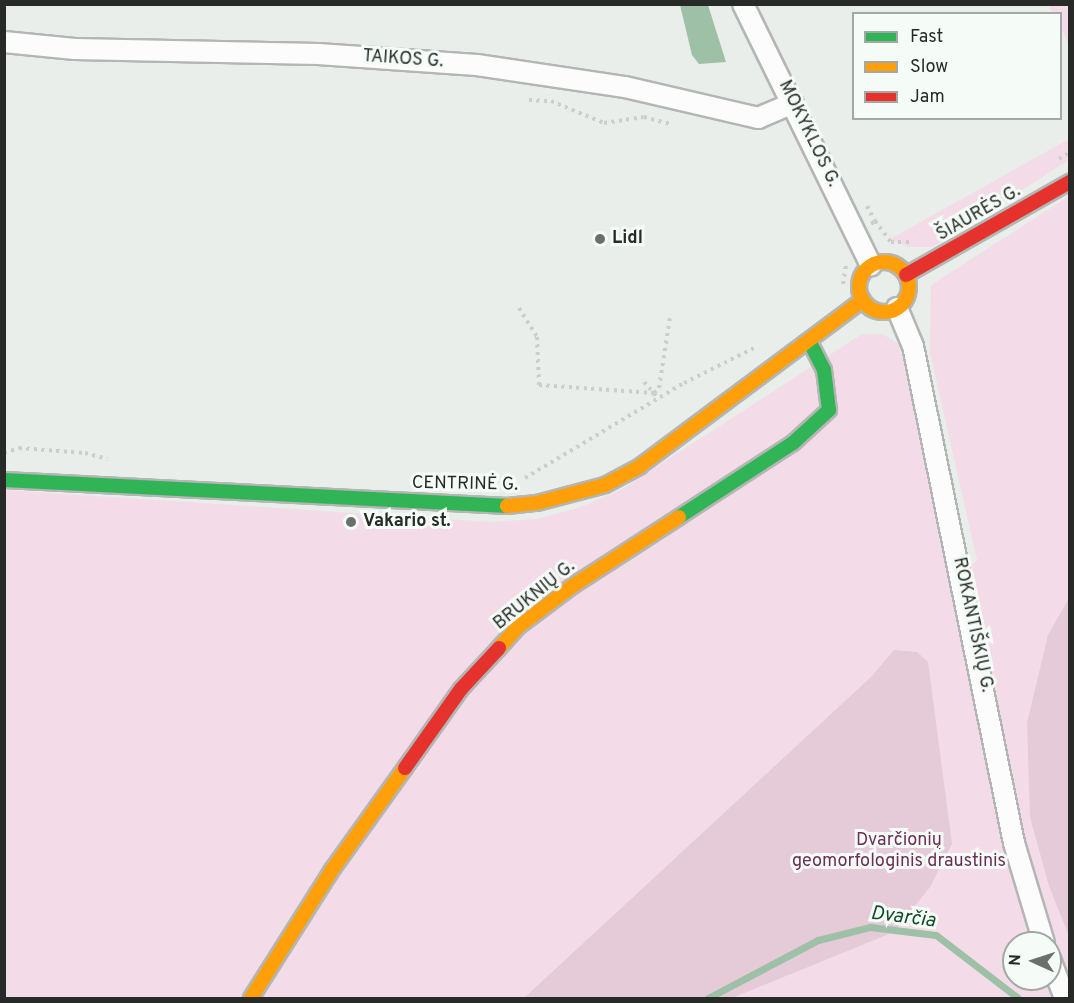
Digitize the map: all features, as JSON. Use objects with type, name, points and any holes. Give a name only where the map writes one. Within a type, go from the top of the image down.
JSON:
[{"type":"main road","name":"ŠIAURĖS G.","points":[[906,275],[955,250],[1070,182]]},
{"type":"main road","points":[[893,263],[906,275],[908,290],[897,308],[875,310],[863,300],[859,283],[871,266],[893,263]]},
{"type":"main road","name":"CENTRINĖ G.","points":[[4,480],[498,507],[537,503],[605,485],[640,466],[810,342],[863,300]]},
{"type":"main road","name":"BRUKNIŲ G.","points":[[251,999],[332,870],[461,689],[518,627],[574,585],[793,443],[829,410],[824,370],[810,342]]},
{"type":"street","name":"MOKYKLOS G.","points":[[743,4],[871,266]]},
{"type":"street","name":"TAIKOS G.","points":[[4,42],[75,49],[318,54],[477,65],[625,87],[758,118],[793,103]]},
{"type":"street","name":"ROKANTIŠKIŲ G.","points":[[897,308],[913,346],[1014,843],[1040,931]]},
{"type":"path","points":[[529,100],[551,101],[604,123],[644,117],[673,125]]},
{"type":"path","points":[[1050,164],[1070,152]]},
{"type":"path","points":[[842,287],[847,266],[841,243],[856,232],[875,221],[891,242],[906,244],[923,239]]},
{"type":"path","points":[[519,308],[537,337],[539,385],[654,393],[659,388],[670,317]]},
{"type":"path","points":[[514,484],[657,399],[764,343]]},
{"type":"path","points":[[644,382],[657,399]]},
{"type":"path","points":[[4,453],[19,448],[85,453],[116,462]]},
{"type":"green space","points":[[1048,5],[1069,5],[1069,45],[1062,30],[1062,12],[1052,12]]},
{"type":"green space","points":[[1069,139],[1069,160],[933,247],[908,247],[890,239]]},
{"type":"green space","name":"Dvarčionių geomorfologinis draustinis","points":[[1069,196],[1069,998],[5,998],[4,490],[491,522],[536,519],[578,508],[619,491],[862,334],[883,334],[898,344],[913,387],[956,583],[977,560],[930,353],[931,285]]},
{"type":"green space","points":[[1069,598],[1069,936],[1049,886],[1030,817],[1027,723],[1048,635]]},
{"type":"green space","name":"Dvarčionių geomorfologinis draustinis","points":[[894,650],[917,652],[928,662],[952,844],[930,887],[894,932],[732,998],[524,998],[871,677]]},
{"type":"shaded area","points":[[680,5],[708,5],[726,62],[699,64],[692,55]]},
{"type":"waterway","name":"Dvarčia","points":[[708,998],[818,940],[870,927],[936,935],[1018,998]]},
{"type":"traffic: fast","points":[[679,517],[793,443],[829,410],[824,370],[810,342]]},
{"type":"traffic: fast","points":[[4,480],[507,506]]},
{"type":"traffic: slow","points":[[884,262],[893,264],[904,273],[909,287],[907,296],[898,307],[884,312],[875,310],[864,301],[859,287],[861,278],[870,267],[884,262]]},
{"type":"traffic: slow","points":[[507,506],[537,503],[605,485],[640,466],[863,300]]},
{"type":"traffic: slow","points":[[499,648],[518,627],[574,585],[679,517]]},
{"type":"traffic: slow","points":[[251,998],[332,870],[405,768]]},
{"type":"traffic: jam","points":[[906,275],[1070,182]]},
{"type":"traffic: jam","points":[[405,768],[461,689],[499,648]]},
{"type":"place","name":"Lidl","points":[[600,239]]},
{"type":"place","name":"Vakario st.","points":[[351,522]]}]
